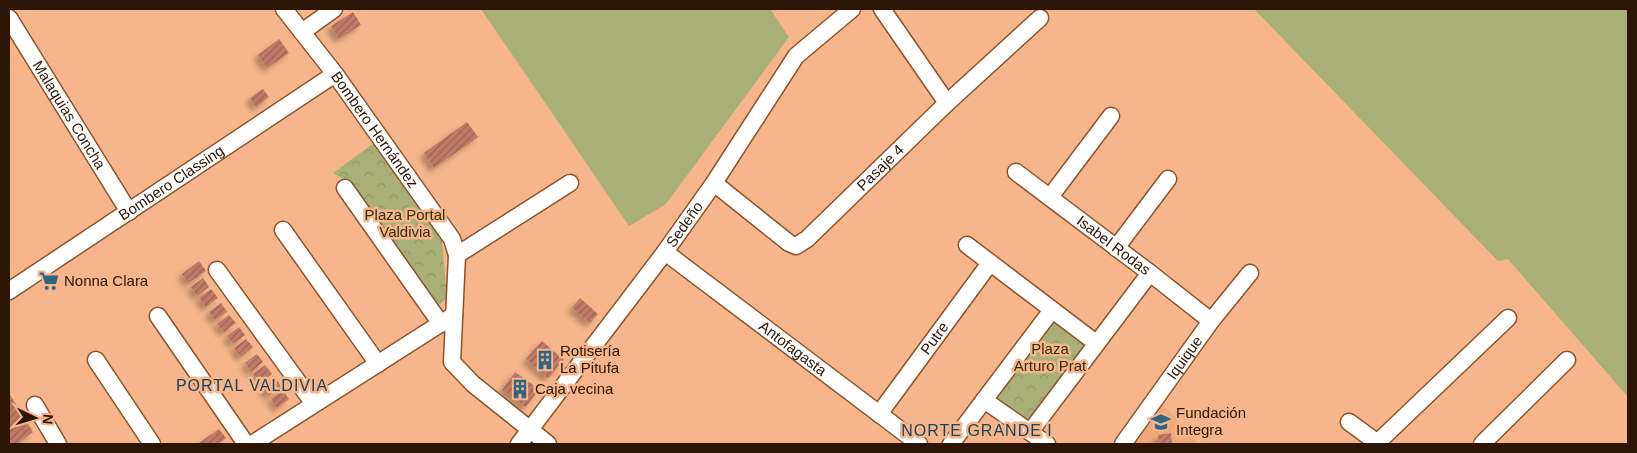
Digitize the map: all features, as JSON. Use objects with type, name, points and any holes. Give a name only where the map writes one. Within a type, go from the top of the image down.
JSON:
[{"type":"street","name":"Bombero Hernández","points":[[284,9],[335,74],[452,238],[457,255],[448,320],[452,362],[472,384],[530,430]]},
{"type":"street","points":[[302,32],[334,9]]},
{"type":"street","name":"Sedeño","points":[[519,444],[665,252],[714,183],[796,56],[852,9]]},
{"type":"street","points":[[882,9],[947,103]]},
{"type":"street","name":"Malaquias Concha","points":[[9,18],[128,212]]},
{"type":"street","name":"Pasaje 4","points":[[714,183],[790,244],[796,246],[807,240],[947,103],[1040,18]]},
{"type":"street","name":"Bombero Classing","points":[[9,289],[335,74]]},
{"type":"street","points":[[1050,198],[1111,116]]},
{"type":"street","name":"Isabel Rodas","points":[[1016,172],[1211,321]]},
{"type":"street","points":[[1116,248],[1168,179]]},
{"type":"street","points":[[457,255],[570,183]]},
{"type":"street","points":[[158,316],[255,443],[448,320],[345,188]]},
{"type":"street","points":[[283,230],[378,364]]},
{"type":"street","points":[[967,245],[1096,343]]},
{"type":"street","name":"Antofagasta","points":[[665,252],[919,444]]},
{"type":"street","name":"Putre","points":[[879,414],[990,263]]},
{"type":"street","points":[[217,270],[314,404]]},
{"type":"street","points":[[1030,432],[1150,273]]},
{"type":"street","name":"Iquique","points":[[1123,444],[1211,321],[1250,273]]},
{"type":"street","points":[[951,444],[1052,310]]},
{"type":"street","points":[[1349,422],[1373,442],[1508,318]]},
{"type":"street","points":[[96,360],[152,444]]},
{"type":"street","points":[[1482,444],[1567,360]]},
{"type":"street","points":[[984,400],[1048,444]]},
{"type":"street","points":[[34,406],[58,444]]},
{"type":"street","points":[[530,430],[548,444]]},
{"type":"shaded area","name":"Fundación Integra","points":[[1159,400],[1198,444],[1129,444]]},
{"type":"green space","points":[[481,9],[770,9],[789,37],[666,204],[629,226]]},
{"type":"green space","points":[[1254,9],[1628,9],[1628,397],[1508,259],[1498,261]]},
{"type":"green space","name":"Plaza Portal Valdivia","points":[[374,143],[433,224],[442,241],[447,298],[436,307],[345,180],[333,173]]},
{"type":"green space","name":"Plaza Arturo Prat","points":[[1055,319],[1084,340],[1085,351],[1031,423],[993,397],[1039,332]]},
{"type":"building","points":[[353,12],[361,25],[339,39],[331,26]]},
{"type":"building","points":[[279,39],[289,53],[267,68],[258,55]]},
{"type":"building","points":[[263,89],[269,97],[256,107],[250,98]]},
{"type":"building","points":[[467,122],[478,137],[434,168],[424,153]]},
{"type":"building","points":[[199,261],[206,271],[188,283],[182,274]]},
{"type":"building","points":[[203,278],[209,287],[197,296],[191,287]]},
{"type":"building","points":[[211,289],[218,298],[206,307],[199,298]]},
{"type":"building","points":[[580,298],[598,314],[590,323],[572,308]]},
{"type":"building","points":[[221,303],[227,312],[215,320],[209,312]]},
{"type":"building","points":[[229,315],[236,323],[224,332],[217,324]]},
{"type":"building","points":[[239,327],[245,335],[233,344],[227,336]]},
{"type":"building","points":[[246,339],[253,347],[241,357],[234,348]]},
{"type":"building","name":"Rotisería La Pitufa","points":[[542,341],[564,360],[548,378],[526,359]]},
{"type":"building","points":[[257,354],[263,362],[251,372],[245,363]]},
{"type":"building","points":[[265,365],[272,374],[260,383],[253,374]]},
{"type":"building","name":"Caja vecina","points":[[515,372],[539,389],[526,407],[502,390]]},
{"type":"building","points":[[275,378],[281,386],[269,396],[262,387]]},
{"type":"building","points":[[283,390],[289,399],[277,408],[271,399]]},
{"type":"building","points":[[9,393],[33,432],[17,444],[9,444]]},
{"type":"building","points":[[219,429],[226,438],[218,444],[199,443]]},
{"type":"building","points":[[1171,433],[1172,444],[1159,444],[1158,435]]},
{"type":"place","name":"Nonna Clara","points":[[49,281]]},
{"type":"place","name":"Rotisería La Pitufa","points":[[545,360]]},
{"type":"place","name":"Caja vecina","points":[[520,389]]},
{"type":"place","name":"Fundación Integra","points":[[1161,422]]},
{"type":"district","name":"PORTAL VALDIVIA","points":[[252,385]]},
{"type":"district","name":"NORTE GRANDE I","points":[[977,430]]}]
